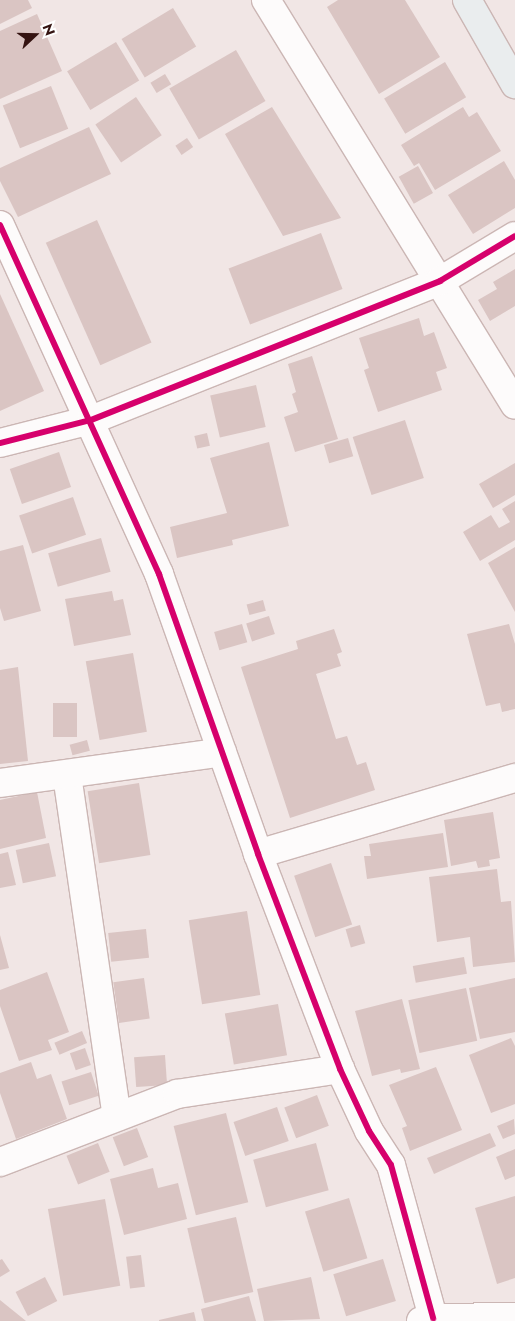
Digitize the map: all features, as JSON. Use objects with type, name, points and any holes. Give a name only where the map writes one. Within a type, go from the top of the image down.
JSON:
[{"type":"street","points":[[266,0],[515,405]]},
{"type":"street","points":[[467,0],[515,84]]},
{"type":"street","points":[[0,225],[91,420],[159,574],[258,854],[340,1069],[369,1131],[391,1165],[427,1319],[515,1318]]},
{"type":"street","points":[[0,443],[91,420],[440,282],[515,236]]},
{"type":"street","points":[[0,783],[222,752]]},
{"type":"street","points":[[68,775],[117,1116]]},
{"type":"street","points":[[258,854],[515,780]]},
{"type":"street","points":[[0,1162],[177,1094],[340,1069]]},
{"type":"building","points":[[0,0],[28,0],[32,8],[0,24]]},
{"type":"building","points":[[338,0],[405,0],[440,57],[379,94],[327,7]]},
{"type":"building","points":[[173,8],[196,47],[145,77],[122,39]]},
{"type":"building","points":[[37,14],[62,71],[0,99],[0,31]]},
{"type":"building","points":[[116,42],[139,81],[90,110],[67,71]]},
{"type":"building","points":[[236,50],[266,101],[199,140],[169,89]]},
{"type":"building","points":[[445,62],[466,97],[405,134],[384,99]]},
{"type":"building","points":[[165,74],[171,84],[157,93],[150,83]]},
{"type":"building","points":[[51,86],[68,129],[20,148],[3,105]]},
{"type":"building","points":[[136,97],[162,135],[121,163],[95,124]]},
{"type":"building","points":[[272,107],[341,218],[283,236],[225,134]]},
{"type":"building","points":[[463,107],[469,117],[477,112],[501,151],[435,190],[419,163],[414,166],[401,145]]},
{"type":"building","points":[[89,127],[111,174],[18,217],[0,181],[0,168]]},
{"type":"building","points":[[187,138],[193,147],[182,155],[175,146]]},
{"type":"building","points":[[504,161],[515,180],[515,208],[473,234],[448,195]]},
{"type":"building","points":[[418,166],[433,193],[414,204],[399,177]]},
{"type":"building","points":[[97,220],[152,342],[100,365],[46,243]]},
{"type":"building","points":[[321,233],[343,289],[250,324],[229,268]]},
{"type":"building","points":[[515,269],[515,306],[490,321],[478,300],[497,289],[493,282]]},
{"type":"building","points":[[0,294],[44,391],[0,411]]},
{"type":"building","points":[[419,318],[424,336],[434,332],[447,368],[436,372],[442,390],[378,412],[364,370],[369,368],[359,338]]},
{"type":"building","points":[[312,356],[338,439],[295,452],[284,417],[298,412],[292,394],[296,392],[288,364]]},
{"type":"building","points":[[256,385],[266,427],[220,437],[210,396]]},
{"type":"building","points":[[405,420],[424,478],[372,495],[353,437]]},
{"type":"building","points":[[207,433],[210,446],[197,449],[194,436]]},
{"type":"building","points":[[348,438],[353,456],[329,463],[324,445]]},
{"type":"building","points":[[269,442],[289,526],[232,540],[233,545],[177,558],[170,527],[227,513],[210,458]]},
{"type":"building","points":[[59,452],[71,487],[22,504],[10,469]]},
{"type":"building","points":[[515,463],[515,495],[493,508],[479,484]]},
{"type":"building","points":[[73,497],[86,535],[32,553],[19,516]]},
{"type":"building","points":[[515,501],[515,540],[480,561],[463,532],[491,515],[499,528],[510,522],[502,509]]},
{"type":"building","points":[[101,538],[111,572],[58,587],[48,553]]},
{"type":"building","points":[[23,545],[41,611],[4,621],[0,608],[0,551]]},
{"type":"building","points":[[515,547],[515,612],[488,563]]},
{"type":"building","points":[[112,591],[114,601],[123,599],[131,635],[74,646],[65,599]]},
{"type":"building","points":[[263,600],[266,611],[249,615],[247,604]]},
{"type":"building","points":[[269,616],[275,634],[252,641],[246,623]]},
{"type":"building","points":[[242,624],[247,642],[219,650],[214,632]]},
{"type":"building","points":[[509,624],[515,644],[515,709],[502,712],[500,703],[486,706],[467,634]]},
{"type":"building","points":[[334,629],[342,652],[337,654],[341,666],[316,674],[336,739],[347,736],[357,765],[366,762],[375,790],[290,818],[241,667],[298,649],[296,641]]},
{"type":"building","points":[[133,653],[147,732],[100,740],[86,661]]},
{"type":"building","points":[[18,667],[28,761],[0,764],[0,670]]},
{"type":"building","points":[[53,703],[77,703],[77,737],[53,737]]},
{"type":"building","points":[[87,740],[90,751],[72,755],[70,745]]},
{"type":"building","points":[[139,783],[150,855],[99,863],[88,791]]},
{"type":"building","points":[[37,792],[46,838],[0,849],[0,800]]},
{"type":"building","points":[[493,812],[500,858],[489,860],[490,866],[478,868],[476,861],[451,866],[444,820]]},
{"type":"building","points":[[443,833],[448,867],[367,879],[364,856],[371,856],[369,844]]},
{"type":"building","points":[[49,843],[56,876],[23,883],[16,850]]},
{"type":"building","points":[[8,852],[16,885],[0,888],[0,854]]},
{"type":"building","points":[[331,863],[352,924],[315,937],[294,876]]},
{"type":"building","points":[[497,869],[501,902],[511,901],[515,962],[473,967],[470,937],[437,942],[429,877]]},
{"type":"building","points":[[247,911],[260,995],[202,1004],[189,920]]},
{"type":"building","points":[[360,925],[365,943],[351,947],[346,929]]},
{"type":"building","points":[[146,929],[149,958],[111,962],[108,933]]},
{"type":"building","points":[[0,935],[9,968],[0,970]]},
{"type":"building","points":[[464,957],[467,974],[416,983],[413,966]]},
{"type":"building","points":[[47,972],[69,1032],[48,1040],[52,1050],[19,1061],[0,1006],[0,990]]},
{"type":"building","points":[[144,978],[150,1019],[119,1023],[113,982]]},
{"type":"building","points":[[515,978],[515,1032],[480,1039],[469,988]]},
{"type":"building","points":[[466,988],[477,1041],[420,1053],[408,1000]]},
{"type":"building","points":[[402,999],[420,1069],[401,1073],[400,1069],[372,1076],[355,1011]]},
{"type":"building","points":[[278,1004],[287,1055],[234,1065],[225,1013]]},
{"type":"building","points":[[82,1031],[87,1043],[59,1055],[54,1043]]},
{"type":"building","points":[[511,1038],[515,1046],[515,1104],[491,1113],[469,1055]]},
{"type":"building","points":[[85,1048],[91,1065],[76,1070],[70,1053]]},
{"type":"building","points":[[165,1055],[167,1085],[136,1087],[134,1057]]},
{"type":"building","points":[[31,1062],[37,1079],[51,1074],[67,1119],[16,1139],[0,1093],[0,1073]]},
{"type":"building","points":[[436,1067],[462,1130],[410,1151],[402,1128],[407,1126],[389,1085]]},
{"type":"building","points":[[91,1072],[99,1096],[69,1105],[62,1082]]},
{"type":"building","points":[[317,1095],[329,1126],[296,1138],[284,1108]]},
{"type":"building","points":[[277,1107],[289,1141],[245,1156],[234,1122]]},
{"type":"building","points":[[226,1113],[248,1202],[196,1215],[174,1126]]},
{"type":"building","points":[[514,1119],[515,1134],[503,1139],[497,1126]]},
{"type":"building","points":[[137,1128],[148,1157],[124,1166],[113,1137]]},
{"type":"building","points":[[490,1133],[496,1146],[434,1174],[427,1158]]},
{"type":"building","points":[[98,1143],[110,1172],[78,1184],[66,1156]]},
{"type":"building","points":[[316,1143],[329,1190],[266,1207],[253,1160]]},
{"type":"building","points":[[515,1149],[515,1176],[505,1180],[496,1157]]},
{"type":"building","points":[[153,1168],[158,1188],[178,1183],[187,1219],[124,1235],[110,1179]]},
{"type":"building","points":[[515,1196],[515,1278],[497,1284],[475,1208]]},
{"type":"building","points":[[349,1198],[367,1258],[323,1272],[305,1211]]},
{"type":"building","points":[[105,1199],[120,1286],[63,1296],[48,1209]]},
{"type":"building","points":[[236,1217],[253,1292],[205,1303],[187,1228]]},
{"type":"building","points":[[141,1255],[145,1287],[130,1289],[126,1257]]},
{"type":"building","points":[[2,1259],[10,1271],[0,1277],[0,1260]]},
{"type":"building","points":[[383,1259],[396,1301],[346,1316],[333,1274]]},
{"type":"building","points":[[45,1277],[57,1301],[28,1316],[16,1292]]},
{"type":"building","points":[[311,1277],[320,1319],[264,1321],[257,1289]]},
{"type":"building","points":[[249,1296],[256,1321],[204,1321],[201,1309]]},
{"type":"building","points":[[0,1300],[26,1321],[0,1321]]},
{"type":"building","points":[[194,1312],[196,1321],[159,1321],[159,1320]]},
{"type":"cycle path","points":[[0,225],[159,574],[258,854],[340,1069],[369,1131],[391,1165],[433,1318]]},
{"type":"cycle path","points":[[0,443],[91,420],[440,281],[515,236]]}]
